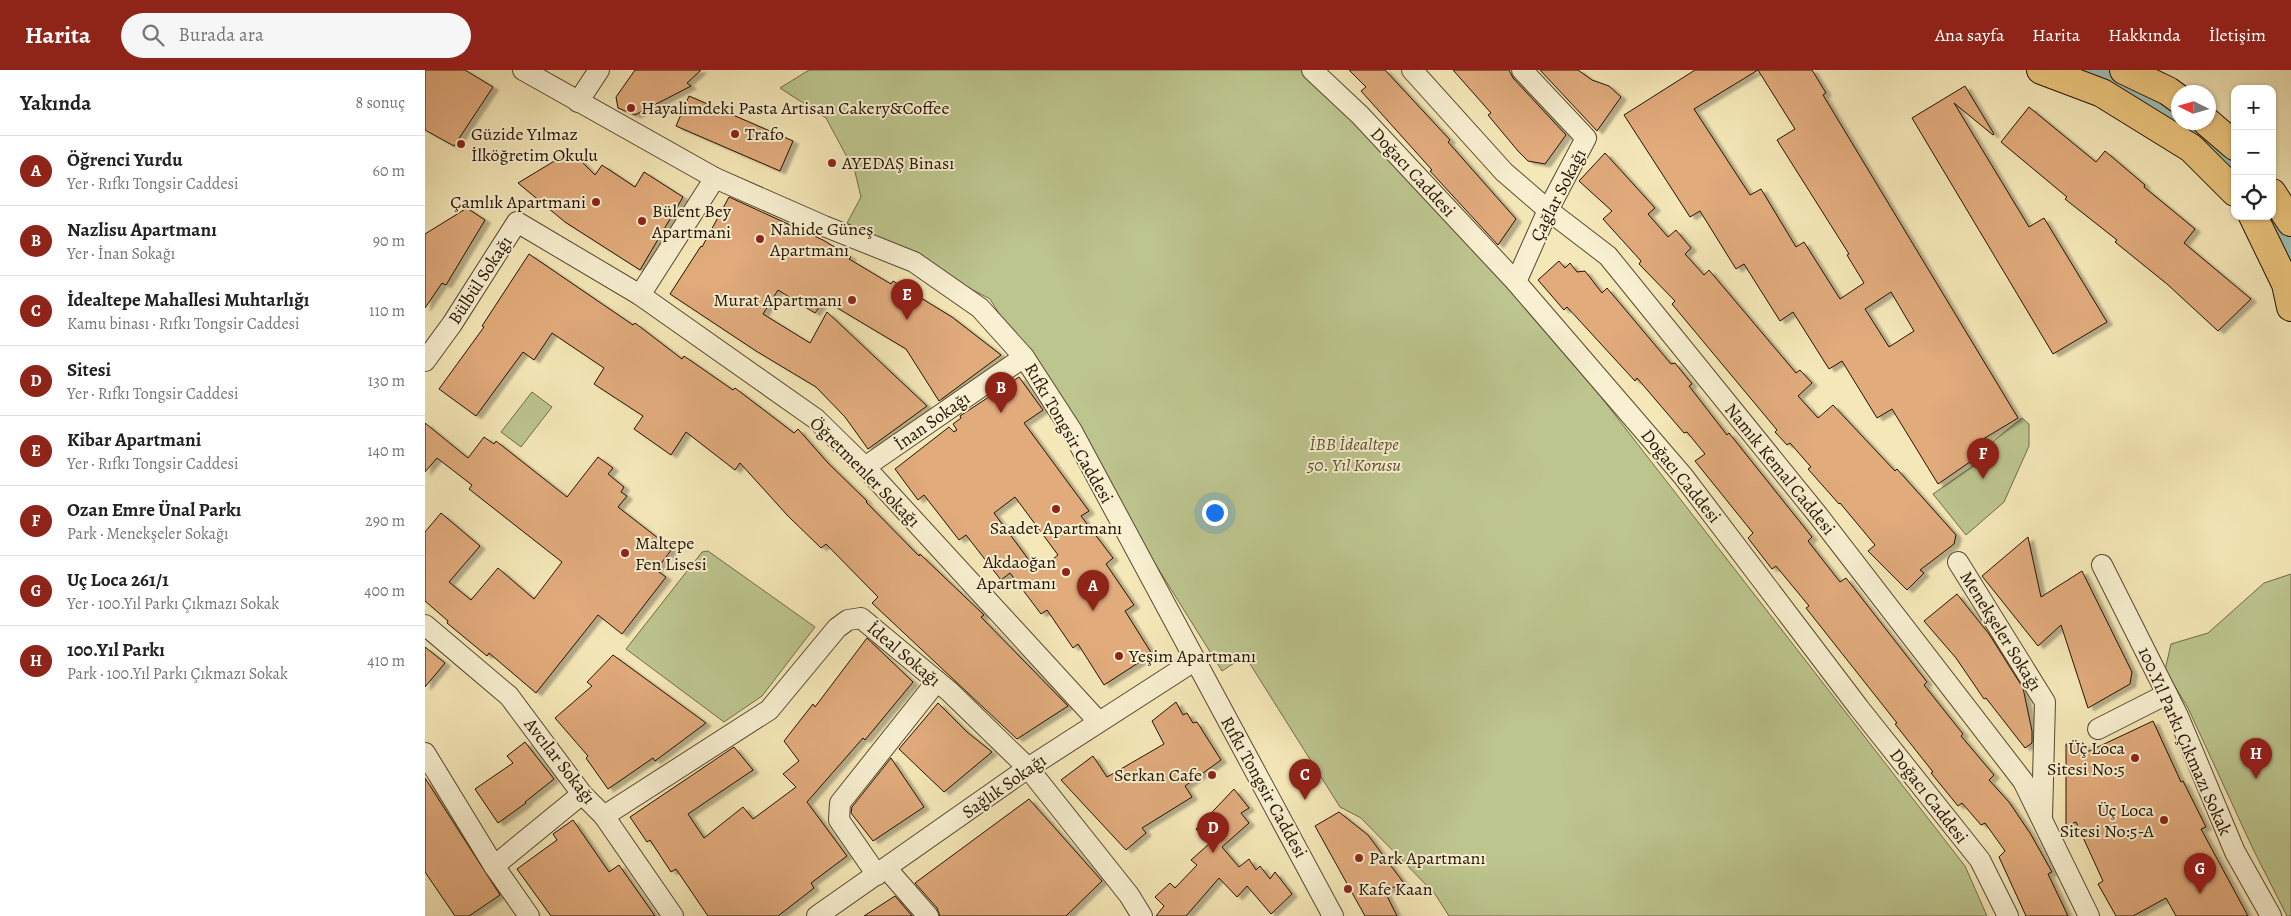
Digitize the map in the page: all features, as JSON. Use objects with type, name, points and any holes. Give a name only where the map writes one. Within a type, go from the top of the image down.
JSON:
[{"type":"highway","points":[[2041,70],[2103,93],[2191,148],[2231,188]]},
{"type":"highway","points":[[2124,70],[2171,93]]},
{"type":"highway","points":[[2216,130],[2231,143]]},
{"type":"highway","points":[[2276,199],[2291,222]]},
{"type":"highway","points":[[2255,220],[2286,284],[2291,307]]},
{"type":"street","name":"Rıfkı Tongsir Caddesi","points":[[523,70],[715,178],[824,226],[914,262],[980,308],[1024,357],[1072,431],[1194,661],[1333,916]]},
{"type":"street","points":[[578,102],[599,70]]},
{"type":"street","name":"Doğacı Caddesi","points":[[1312,70],[1360,115],[1515,282],[1683,476],[1859,708],[1980,860],[2008,916]]},
{"type":"street","name":"Namık Kemal Caddesi","points":[[1411,70],[1505,172],[1548,210],[1608,256],[1817,514],[2017,773],[2089,916]]},
{"type":"street","name":"Çağlar Sokağı","points":[[1515,282],[1548,210],[1586,138],[1522,70]]},
{"type":"street","points":[[640,295],[715,178]]},
{"type":"street","name":"Öğretmenler Sokağı","points":[[517,222],[640,295],[816,420],[865,467],[1097,721]]},
{"type":"street","name":"Bülbül Sokağı","points":[[425,361],[452,324],[517,222]]},
{"type":"street","name":"İnan Sokağı","points":[[865,467],[1024,357]]},
{"type":"street","name":"Menekşeler Sokağı","points":[[1958,562],[2045,702],[2042,820]]},
{"type":"street","name":"100.Yıl Parkı Çıkmazı Sokak","points":[[2102,565],[2167,694],[2235,852],[2271,916]]},
{"type":"street","name":"İdeal Sokağı","points":[[604,816],[769,710],[837,628],[848,620],[861,618],[937,681],[1028,768],[1129,896],[1142,916]]},
{"type":"street","name":"Avcılar Sokağı","points":[[425,625],[509,696],[582,794],[604,816],[673,916]]},
{"type":"street","name":"Sağlık Sokağı","points":[[817,916],[1097,721],[1194,661]]},
{"type":"street","points":[[928,916],[882,872],[839,820],[840,803],[937,681]]},
{"type":"street","points":[[2097,729],[2167,694]]},
{"type":"street","points":[[425,753],[494,866],[529,916]]},
{"type":"street","points":[[494,866],[582,794]]},
{"type":"green space","name":"İBB İdealtepe 50. Yıl Korusu","points":[[809,70],[1307,70],[1494,267],[1598,393],[1965,866],[1987,916],[1449,916],[1435,894],[1361,818],[1340,807],[1245,656],[1222,671],[990,299],[847,223],[861,197],[855,172],[826,118],[780,88]]},
{"type":"green space","points":[[532,392],[552,407],[521,447],[501,432]]},
{"type":"green space","points":[[2022,418],[2029,424],[2029,446],[2004,502],[1966,535],[1933,494],[1973,466],[1981,456],[1980,452]]},
{"type":"green space","points":[[708,551],[815,627],[762,696],[724,722],[626,649],[702,552]]},
{"type":"green space","points":[[2291,574],[2291,916],[2287,916],[2253,849],[2188,708],[2165,670],[2171,644],[2208,633],[2264,583]]},
{"type":"building","points":[[425,70],[465,70],[493,87],[454,146],[425,130]]},
{"type":"building","points":[[635,70],[701,70],[687,83],[691,86],[635,115],[618,108],[616,97]]},
{"type":"building","points":[[1349,70],[1385,70],[1450,140],[1448,142],[1516,219],[1498,245],[1430,171],[1432,170],[1361,91],[1366,87]]},
{"type":"building","points":[[1453,70],[1509,70],[1513,78],[1566,135],[1545,164],[1528,161],[1518,151],[1488,115],[1491,113]]},
{"type":"building","points":[[1540,70],[1578,70],[1592,80],[1609,86],[1621,97],[1597,131]]},
{"type":"building","points":[[1695,70],[1758,70],[1812,70],[1826,93],[1823,95],[2018,418],[1970,447],[1977,457],[1938,484],[1892,409],[1877,418],[1842,361],[1829,369],[1793,312],[1780,321],[1744,264],[1736,269],[1700,211],[1690,217],[1624,115]],"holes":[[[1758,70],[1795,129],[1777,140],[1849,254],[1847,255],[1864,283],[1840,299],[1804,242],[1796,247],[1761,189],[1750,195],[1694,109]],[[1891,292],[1914,331],[1889,347],[1865,309]]]},
{"type":"building","points":[[1965,86],[1994,134],[1954,103],[2029,227],[2044,218],[2107,322],[2053,354],[1912,118]]},
{"type":"building","name":"Trafo","points":[[689,96],[793,141],[780,171],[676,126]]},
{"type":"building","points":[[2029,107],[2096,162],[2105,151],[2145,185],[2144,187],[2195,229],[2184,243],[2251,299],[2218,331],[2167,284],[2115,242],[2117,240],[2065,199],[2067,197],[2001,142]]},
{"type":"building","points":[[571,151],[595,175],[602,165],[635,187],[644,172],[683,197],[640,270],[565,222],[518,183]]},
{"type":"building","points":[[1605,153],[1655,208],[1648,214],[1668,237],[1676,230],[1691,248],[1685,254],[1704,275],[1709,270],[1796,373],[1800,370],[1812,383],[1798,396],[1818,418],[1833,405],[1895,471],[1897,469],[1956,535],[1954,544],[1920,570],[1924,573],[1907,590],[1868,551],[1875,545],[1840,503],[1808,469],[1811,467],[1790,443],[1787,445],[1775,432],[1777,430],[1672,304],[1675,301],[1639,264],[1641,261],[1603,219],[1612,211],[1579,181]]},
{"type":"building","points":[[729,197],[823,240],[851,257],[849,259],[891,284],[893,281],[952,317],[1001,355],[939,401],[906,349],[824,300],[815,313],[778,290],[763,314],[810,343],[827,312],[927,406],[868,449],[845,417],[816,387],[756,351],[670,294],[702,247]]},
{"type":"building","points":[[467,208],[485,220],[446,285],[442,283],[425,308],[425,234]]},
{"type":"building","points":[[529,254],[633,325],[635,323],[682,359],[684,356],[733,390],[735,388],[794,433],[798,429],[828,463],[919,556],[920,554],[984,615],[981,617],[1068,706],[1017,739],[872,603],[878,597],[826,544],[821,548],[788,516],[740,463],[735,470],[686,432],[671,455],[634,429],[643,416],[594,384],[604,368],[552,333],[534,360],[523,352],[476,416],[439,389],[484,327],[482,326]]},
{"type":"building","points":[[1559,261],[1565,268],[1570,263],[1577,272],[1585,271],[1602,293],[1607,288],[1671,364],[1675,363],[1692,384],[1689,386],[1727,435],[1729,433],[1812,537],[1808,541],[1840,582],[1846,578],[1927,682],[1924,685],[1963,734],[1961,736],[1994,775],[1989,780],[2009,802],[2030,833],[2052,872],[2048,874],[2068,916],[2026,916],[1999,857],[2005,851],[1985,823],[1981,825],[1962,803],[1958,806],[1895,724],[1897,723],[1806,608],[1809,606],[1776,566],[1772,569],[1748,538],[1753,533],[1695,461],[1705,454],[1687,432],[1684,433],[1637,378],[1635,381],[1567,307],[1564,310],[1538,280]]},
{"type":"building","points":[[1019,377],[1043,410],[1024,423],[1089,511],[1081,516],[1113,558],[1106,564],[1134,605],[1125,611],[1152,654],[1104,685],[1078,644],[1073,648],[1047,610],[1041,614],[1010,573],[1001,580],[966,535],[959,540],[924,495],[918,500],[895,469],[949,427],[954,432],[957,430],[953,424],[961,418],[960,416]],"holes":[[[1015,497],[1058,555],[1037,571],[994,513]]]},
{"type":"building","points":[[425,423],[468,458],[484,437],[494,444],[496,441],[567,497],[598,457],[613,468],[608,474],[624,487],[621,492],[627,496],[618,507],[672,549],[656,570],[666,577],[622,634],[598,615],[536,693],[489,653],[487,656],[447,623],[448,621],[425,601],[425,532],[441,513],[480,546],[449,582],[471,600],[498,568],[534,599],[562,562],[469,489],[472,485],[437,458],[425,472]]},
{"type":"building","points":[[2028,537],[2041,597],[2082,571],[2132,672],[2130,684],[2088,708],[2061,625],[2038,646],[1982,576]]},
{"type":"building","points":[[1957,594],[1989,634],[2023,688],[2032,731],[2032,743],[2025,748],[1986,698],[1984,699],[1956,658],[1924,621]]},
{"type":"building","points":[[867,638],[913,682],[865,740],[863,738],[807,802],[847,856],[811,883],[814,888],[778,916],[708,916],[676,869],[671,872],[650,840],[647,842],[630,817],[734,747],[753,770],[688,814],[704,838],[743,807],[753,819],[796,787],[783,774],[799,761],[784,741],[813,704],[815,707]]},
{"type":"building","points":[[425,647],[445,663],[425,687]]},
{"type":"building","points":[[613,655],[706,723],[655,761],[653,758],[608,789],[586,758],[588,756],[555,718],[592,686],[587,682]]},
{"type":"building","points":[[1176,702],[1183,715],[1187,713],[1193,723],[1197,722],[1221,760],[1185,786],[1192,797],[1142,828],[1146,833],[1126,850],[1061,780],[1093,756],[1107,777],[1164,744],[1152,721]]},
{"type":"building","points":[[938,703],[967,732],[992,752],[944,792],[899,749]]},
{"type":"building","points":[[2153,721],[2181,782],[2183,781],[2206,827],[2201,829],[2248,916],[2176,916],[2166,898],[2133,916],[2116,916],[2098,884],[2103,881],[2076,822],[2066,826],[2066,744],[2083,743],[2085,753]]},
{"type":"building","points":[[525,742],[554,779],[526,803],[498,823],[475,789],[513,763],[507,756]]},
{"type":"building","points":[[891,758],[924,807],[873,841],[851,813],[852,807]]},
{"type":"building","points":[[1305,762],[1316,779],[1300,789],[1290,772]]},
{"type":"building","points":[[425,778],[500,895],[469,916],[455,916],[425,872]]},
{"type":"building","points":[[1234,789],[1249,808],[1241,813],[1249,823],[1222,847],[1239,867],[1249,859],[1256,870],[1260,866],[1270,879],[1275,872],[1292,894],[1271,914],[1247,886],[1237,897],[1219,878],[1186,916],[1156,916],[1164,906],[1155,897],[1170,883],[1175,888],[1197,865],[1191,860],[1209,844],[1196,829]]},
{"type":"building","points":[[1029,799],[1102,881],[1066,916],[940,916],[937,908],[915,883]]},
{"type":"building","name":"Park Apartmanı","points":[[1339,812],[1368,835],[1403,882],[1385,892],[1397,916],[1365,916],[1315,826]]},
{"type":"building","points":[[573,820],[609,872],[619,865],[655,916],[551,916],[517,869],[557,840],[553,834]]},
{"type":"building","points":[[895,896],[912,916],[864,916]]},
{"type":"waterway","points":[[2093,70],[2160,101],[2171,109]]},
{"type":"waterway","points":[[2200,130],[2216,142],[2231,160]]},
{"type":"waterway","points":[[2276,218],[2279,222],[2291,261]]},
{"type":"place","name":"Hayalimdeki Pasta Artisan Cakery&Coffee","points":[[631,108]]},
{"type":"place","name":"Trafo","points":[[735,134]]},
{"type":"place","name":"Güzide Yılmaz İlköğretim Okulu","points":[[461,144]]},
{"type":"place","name":"AYEDAŞ Binası","points":[[832,163]]},
{"type":"place","name":"Çamlık Apartmani","points":[[596,202]]},
{"type":"place","name":"Bülent Bey Apartmani","points":[[642,221]]},
{"type":"place","name":"Nahide Güneş Apartmanı","points":[[760,239]]},
{"type":"place","name":"Murat Apartmanı","points":[[852,300]]},
{"type":"place","name":"Kibar Apartmani","points":[[907,320]]},
{"type":"place","name":"Nazlisu Apartmanı","points":[[1001,413]]},
{"type":"place","name":"Ozan Emre Ünal Parkı","points":[[1983,479]]},
{"type":"place","name":"Saadet Apartmanı","points":[[1056,509]]},
{"type":"place","name":"Maltepe Fen Lisesi","points":[[625,553]]},
{"type":"place","name":"Akdaoğan Apartmanı","points":[[1066,572]]},
{"type":"place","name":"Öğrenci Yurdu","points":[[1093,611]]},
{"type":"place","name":"Yeşim Apartmanı","points":[[1119,656]]},
{"type":"place","name":"Üç Loca Sitesi No:5","points":[[2135,758]]},
{"type":"place","name":"Serkan Cafe","points":[[1212,775]]},
{"type":"place","name":"100.Yıl Parkı","points":[[2256,779]]},
{"type":"place","name":"İdealtepe Mahallesi Muhtarlığı","points":[[1305,800]]},
{"type":"place","name":"Üç Loca Sitesi No:5-A","points":[[2164,820]]},
{"type":"place","name":"Sitesi","points":[[1213,853]]},
{"type":"place","name":"Park Apartmanı","points":[[1359,858]]},
{"type":"place","name":"Kafe Kaan","points":[[1348,889]]},
{"type":"place","name":"Uç Loca 261/1","points":[[2200,894]]}]
